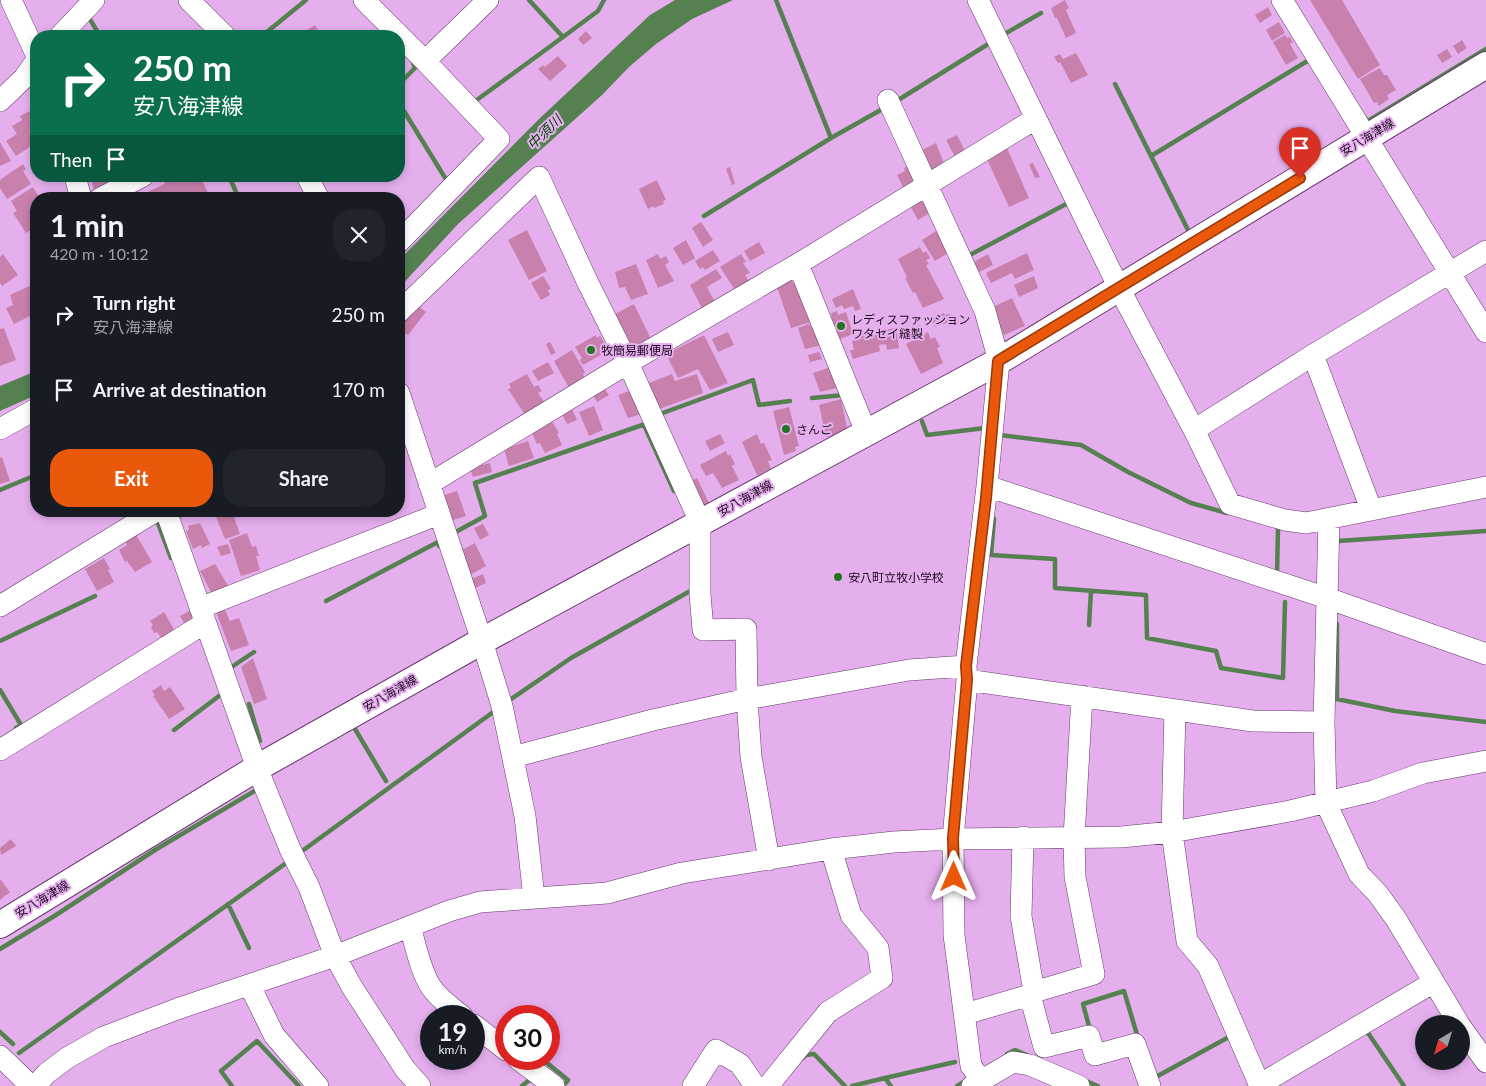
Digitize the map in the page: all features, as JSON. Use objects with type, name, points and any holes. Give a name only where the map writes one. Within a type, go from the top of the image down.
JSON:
[{"type":"main road","name":"安八海津線","points":[[0,925],[257,768],[482,641],[998,361],[1486,65]]},
{"type":"street","points":[[11,0],[30,41]]},
{"type":"street","points":[[66,30],[94,0]]},
{"type":"street","points":[[189,0],[218,30]]},
{"type":"street","points":[[364,0],[392,30]]},
{"type":"street","points":[[425,61],[488,0]]},
{"type":"street","points":[[978,0],[1119,288],[1194,430],[1230,504],[1285,520],[1306,523],[1486,486]]},
{"type":"street","points":[[1282,0],[1486,332]]},
{"type":"street","points":[[405,43],[499,139],[405,236]]},
{"type":"street","points":[[0,101],[24,78],[30,70]]},
{"type":"street","points":[[888,100],[986,311],[998,361],[967,673],[953,838],[954,935],[971,1066],[976,1083],[1013,1062],[1030,1064],[1079,1086]]},
{"type":"street","points":[[429,484],[628,363],[798,264],[1035,119]]},
{"type":"street","points":[[405,306],[539,177],[588,283],[628,363],[700,522],[700,594],[703,630],[746,629],[751,757],[769,860]]},
{"type":"street","points":[[112,192],[132,182]]},
{"type":"street","points":[[1194,430],[1313,355],[1486,251]]},
{"type":"street","points":[[798,264],[866,432]]},
{"type":"street","points":[[1313,355],[1371,509]]},
{"type":"street","points":[[0,429],[30,412]]},
{"type":"street","points":[[405,416],[482,641],[502,706],[514,757],[524,816],[534,898]]},
{"type":"street","points":[[987,486],[1327,598],[1486,654]]},
{"type":"street","points":[[0,750],[203,615],[439,514]]},
{"type":"street","points":[[0,606],[146,517]]},
{"type":"street","points":[[168,517],[257,768],[290,849],[309,887],[334,956],[405,1069],[420,1086]]},
{"type":"street","points":[[1329,519],[1324,722],[1326,803],[1359,874],[1378,894],[1396,919],[1454,1015]]},
{"type":"street","points":[[514,757],[653,720],[748,699],[909,670],[967,673],[1082,696],[1253,721],[1324,722]]},
{"type":"street","points":[[965,1014],[1094,974],[1075,877],[1074,838],[1082,696]]},
{"type":"street","points":[[1175,710],[1172,832],[1187,941],[1208,966],[1260,1086],[1434,982]]},
{"type":"street","points":[[4,1068],[33,1086],[67,1058],[104,1037],[334,956],[449,911],[480,902],[606,892],[682,873],[831,849],[894,842],[953,838],[1121,837],[1172,832],[1290,812],[1373,791],[1422,773],[1486,761]]},
{"type":"street","points":[[1022,837],[1021,916],[1032,994],[1044,1047],[1089,1036],[1095,1056],[1135,1044],[1150,1086]]},
{"type":"street","points":[[768,1086],[828,1012],[882,978],[878,948],[851,915],[831,849]]},
{"type":"street","points":[[410,927],[424,973],[430,986],[447,1005]]},
{"type":"street","points":[[250,986],[274,1036],[318,1086]]},
{"type":"street","points":[[485,1034],[495,1041]]},
{"type":"street","points":[[1470,1040],[1486,1062]]},
{"type":"street","points":[[693,1086],[716,1050],[740,1064],[755,1086]]},
{"type":"street","points":[[533,1070],[554,1086]]},
{"type":"water","name":"中須川","points":[[675,0],[733,0],[692,19],[656,44],[629,67],[602,95],[458,224],[405,281],[405,254],[538,120],[650,15]]},
{"type":"water","points":[[30,374],[30,398],[0,411],[0,386]]},
{"type":"building","points":[[1065,0],[1069,8],[1066,10],[1076,33],[1066,38],[1051,8]]},
{"type":"building","points":[[1310,0],[1342,0],[1380,65],[1358,79]]},
{"type":"building","points":[[1268,7],[1272,15],[1260,23],[1255,15]]},
{"type":"building","points":[[1279,22],[1285,33],[1272,41],[1266,30]]},
{"type":"building","points":[[315,25],[318,30],[307,30]]},
{"type":"building","points":[[586,31],[592,38],[583,45],[578,39]]},
{"type":"building","points":[[1285,35],[1287,38],[1290,37],[1293,42],[1290,44],[1298,58],[1286,65],[1273,42]]},
{"type":"building","points":[[1462,40],[1467,48],[1458,54],[1453,46]]},
{"type":"building","points":[[1447,49],[1452,57],[1442,63],[1437,55]]},
{"type":"building","points":[[1076,53],[1088,75],[1071,83],[1060,62],[1058,63],[1054,57],[1060,54],[1063,59]]},
{"type":"building","points":[[558,56],[567,66],[550,81],[538,69],[543,65],[545,67]]},
{"type":"building","points":[[1380,68],[1384,75],[1387,75],[1396,90],[1387,95],[1389,99],[1379,106],[1377,102],[1374,103],[1360,79]]},
{"type":"building","points":[[30,111],[30,147],[16,156],[6,141],[17,134],[12,126],[22,120],[20,116]]},
{"type":"building","points":[[957,135],[966,153],[956,159],[946,140]]},
{"type":"building","points":[[0,142],[11,161],[0,166]]},
{"type":"building","points":[[936,143],[945,166],[930,173],[920,151]]},
{"type":"building","points":[[1007,148],[1029,198],[1009,207],[986,157]]},
{"type":"building","points":[[1033,163],[1040,177],[1035,178],[1029,164]]},
{"type":"building","points":[[23,164],[26,169],[23,171],[31,184],[7,199],[0,188],[0,180]]},
{"type":"building","points":[[911,164],[918,184],[905,191],[897,175],[905,171],[904,168]]},
{"type":"building","points":[[730,167],[735,184],[732,185],[726,169]]},
{"type":"building","points":[[657,180],[666,200],[663,201],[664,204],[648,209],[639,189]]},
{"type":"building","points":[[92,182],[115,182],[97,192],[95,192]]},
{"type":"building","points":[[164,182],[203,182],[208,192],[149,192],[165,184]]},
{"type":"building","points":[[33,187],[36,192],[30,192],[30,231],[26,233],[13,213],[17,211],[11,201]]},
{"type":"building","points":[[135,188],[137,192],[126,192]]},
{"type":"building","points":[[921,197],[930,213],[918,220],[909,204]]},
{"type":"building","points":[[701,222],[713,240],[703,247],[692,228]]},
{"type":"building","points":[[527,230],[547,271],[529,280],[508,240]]},
{"type":"building","points":[[936,231],[948,253],[935,261],[922,240]]},
{"type":"building","points":[[686,240],[695,258],[683,265],[673,248]]},
{"type":"building","points":[[759,242],[765,253],[750,261],[744,251]]},
{"type":"building","points":[[920,247],[923,253],[926,251],[930,258],[926,260],[929,264],[926,265],[944,299],[923,308],[905,278],[907,277],[898,259]]},
{"type":"building","points":[[713,250],[720,261],[705,270],[703,267],[700,269],[695,261]]},
{"type":"building","points":[[1027,253],[1034,270],[1015,279],[1012,273],[991,283],[986,273]]},
{"type":"building","points":[[3,254],[18,275],[2,286],[0,283],[0,257]]},
{"type":"building","points":[[658,254],[660,259],[666,256],[669,262],[665,265],[674,281],[658,288],[646,260]]},
{"type":"building","points":[[741,254],[746,262],[743,263],[750,273],[745,275],[750,283],[736,292],[720,267]]},
{"type":"building","points":[[988,254],[993,265],[977,273],[972,263]]},
{"type":"building","points":[[636,264],[648,294],[631,300],[625,287],[619,288],[615,272]]},
{"type":"building","points":[[716,269],[722,278],[707,287],[716,304],[703,310],[690,285]]},
{"type":"building","points":[[543,276],[551,289],[548,290],[550,295],[541,300],[531,283]]},
{"type":"building","points":[[1034,276],[1038,288],[1019,297],[1014,285]]},
{"type":"building","points":[[792,280],[793,283],[799,281],[808,317],[813,316],[814,321],[791,328],[777,287],[784,285],[784,282]]},
{"type":"building","points":[[30,286],[30,316],[14,324],[6,308],[13,305],[10,295]]},
{"type":"building","points":[[853,289],[861,309],[855,311],[853,306],[844,309],[842,305],[836,308],[832,299]]},
{"type":"building","points":[[1012,298],[1025,326],[1004,335],[991,308]]},
{"type":"building","points":[[414,303],[426,312],[408,335],[405,333],[405,315]]},
{"type":"building","points":[[634,304],[652,341],[633,349],[615,314]]},
{"type":"building","name":"レディスファッション ワタセイ縫製","points":[[837,311],[838,315],[846,312],[853,334],[838,340],[829,318],[832,317],[831,313]]},
{"type":"building","points":[[944,313],[945,315],[950,314],[952,321],[935,327],[931,318]]},
{"type":"building","points":[[809,324],[811,327],[817,325],[823,345],[805,349],[798,328]]},
{"type":"building","points":[[920,325],[922,329],[910,336],[907,331]]},
{"type":"building","points":[[4,328],[16,360],[0,366],[0,329]]},
{"type":"building","points":[[896,328],[899,348],[887,350],[886,344],[879,345],[880,351],[853,359],[850,350],[854,350],[852,341],[861,339],[860,336]]},
{"type":"building","points":[[728,332],[734,345],[718,352],[712,339]]},
{"type":"building","points":[[928,332],[931,339],[935,337],[940,347],[937,348],[943,363],[921,374],[906,344]]},
{"type":"building","name":"牧簡易郵便局","points":[[596,335],[597,338],[600,336],[607,347],[604,349],[606,352],[583,365],[580,360],[582,358],[575,347]]},
{"type":"building","points":[[704,335],[728,383],[710,390],[698,369],[678,378],[666,354]]},
{"type":"building","points":[[550,342],[556,353],[551,355],[546,344]]},
{"type":"building","points":[[572,350],[585,372],[583,374],[585,379],[569,388],[554,361]]},
{"type":"building","points":[[819,352],[822,359],[810,362],[808,355]]},
{"type":"building","points":[[548,362],[554,373],[538,381],[532,371]]},
{"type":"building","points":[[831,367],[837,388],[820,392],[813,373]]},
{"type":"building","points":[[527,374],[534,387],[538,385],[542,391],[538,393],[547,406],[527,418],[508,389],[511,388],[509,384]]},
{"type":"building","points":[[672,374],[675,381],[697,374],[703,393],[659,409],[649,383]]},
{"type":"building","points":[[604,388],[609,395],[597,402],[593,395]]},
{"type":"building","points":[[632,390],[641,414],[628,418],[618,395]]},
{"type":"building","points":[[841,399],[847,428],[833,436],[826,437],[819,405]]},
{"type":"building","points":[[594,406],[603,430],[589,436],[579,412]]},
{"type":"building","name":"さんご","points":[[789,407],[799,446],[795,447],[796,451],[784,455],[773,411]]},
{"type":"building","points":[[572,409],[577,420],[567,424],[562,414]]},
{"type":"building","points":[[551,420],[559,433],[557,434],[562,445],[545,453],[540,443],[537,444],[532,433]]},
{"type":"building","points":[[720,434],[725,443],[710,451],[705,441]]},
{"type":"building","points":[[757,434],[761,444],[764,443],[772,460],[768,461],[771,469],[757,475],[742,442]]},
{"type":"building","points":[[528,441],[534,458],[509,466],[504,449]]},
{"type":"building","points":[[726,451],[728,456],[730,454],[735,464],[732,466],[739,480],[722,488],[713,473],[706,476],[700,465]]},
{"type":"building","points":[[2,457],[10,481],[0,484],[0,458]]},
{"type":"building","points":[[490,463],[492,472],[473,477],[470,469]]},
{"type":"building","points":[[697,478],[709,503],[702,506],[691,481]]},
{"type":"building","points":[[457,491],[466,516],[450,521],[441,496]]},
{"type":"building","points":[[216,517],[234,517],[240,534],[225,539]]},
{"type":"building","points":[[200,523],[210,544],[202,548],[201,545],[193,549],[186,531],[189,530],[188,526]]},
{"type":"building","points":[[483,524],[489,535],[480,540],[474,528]]},
{"type":"building","points":[[135,533],[152,562],[135,572],[127,561],[125,562],[119,550],[127,545],[124,540]]},
{"type":"building","points":[[247,533],[252,547],[256,546],[259,556],[256,556],[260,570],[241,576],[229,540]]},
{"type":"building","points":[[475,543],[486,566],[470,575],[458,552]]},
{"type":"building","points":[[228,544],[231,553],[221,556],[217,547]]},
{"type":"building","points":[[104,558],[114,582],[97,591],[85,569]]},
{"type":"building","points":[[215,564],[230,589],[213,596],[200,571]]},
{"type":"building","points":[[483,574],[486,583],[473,589],[469,580]]},
{"type":"building","points":[[224,608],[230,621],[239,618],[249,645],[231,651],[216,612]]},
{"type":"building","points":[[191,610],[195,619],[185,625],[180,616]]},
{"type":"building","points":[[164,612],[175,631],[162,639],[157,632],[154,633],[151,627],[153,625],[150,621]]},
{"type":"building","points":[[253,658],[267,699],[254,704],[241,667]]},
{"type":"building","points":[[161,685],[164,691],[170,687],[185,709],[169,719],[153,696],[155,695],[152,691]]},
{"type":"building","points":[[11,839],[16,846],[1,855],[0,848]]},
{"type":"building","points":[[0,879],[10,892],[0,900]]},
{"type":"waterway","points":[[269,30],[306,0]]},
{"type":"waterway","points":[[474,102],[563,37],[529,0]]},
{"type":"waterway","points":[[563,37],[598,11],[604,0]]},
{"type":"waterway","points":[[776,0],[831,138],[886,107]]},
{"type":"waterway","points":[[1001,36],[1041,13]]},
{"type":"waterway","points":[[88,16],[96,30]]},
{"type":"waterway","points":[[895,102],[993,41]]},
{"type":"waterway","points":[[1364,117],[1368,121],[1486,49]]},
{"type":"waterway","points":[[405,78],[415,68],[412,60]]},
{"type":"waterway","points":[[1188,230],[1151,156],[1309,60]]},
{"type":"waterway","points":[[1115,84],[1151,156]]},
{"type":"waterway","points":[[405,113],[447,181]]},
{"type":"waterway","points":[[704,216],[831,138]]},
{"type":"waterway","points":[[232,182],[236,192]]},
{"type":"waterway","points":[[966,257],[1070,202]]},
{"type":"waterway","points":[[660,414],[753,380],[759,405],[790,401]]},
{"type":"waterway","points":[[812,398],[844,395]]},
{"type":"waterway","points":[[922,421],[927,435],[985,428]]},
{"type":"waterway","points":[[452,534],[485,516],[475,483],[648,423]]},
{"type":"waterway","points":[[644,425],[674,491]]},
{"type":"waterway","points":[[1000,435],[1081,445],[1128,472],[1191,503],[1227,513]]},
{"type":"waterway","points":[[0,490],[30,478]]},
{"type":"waterway","points":[[156,518],[171,558]]},
{"type":"waterway","points":[[994,519],[991,555],[1055,559],[1055,588],[1146,595],[1147,638],[1216,651],[1221,668],[1283,678],[1285,602]]},
{"type":"waterway","points":[[1276,526],[1278,527],[1277,576]]},
{"type":"waterway","points":[[1337,544],[1338,541],[1486,531]]},
{"type":"waterway","points":[[326,601],[438,542],[439,546]]},
{"type":"waterway","points":[[507,702],[571,658],[692,590]]},
{"type":"waterway","points":[[1089,625],[1091,591]]},
{"type":"waterway","points":[[0,641],[95,596]]},
{"type":"waterway","points":[[1337,624],[1337,699],[1395,711],[1486,722]]},
{"type":"waterway","points":[[233,666],[254,652]]},
{"type":"waterway","points":[[0,690],[21,725],[16,728]]},
{"type":"waterway","points":[[174,730],[223,693]]},
{"type":"waterway","points":[[249,704],[260,741]]},
{"type":"waterway","points":[[298,854],[496,710]]},
{"type":"waterway","points":[[355,729],[386,781]]},
{"type":"waterway","points":[[0,949],[155,850],[258,789],[260,790]]},
{"type":"waterway","points":[[19,1053],[289,861]]},
{"type":"waterway","points":[[228,904],[249,948]]},
{"type":"waterway","points":[[1090,1030],[1083,1004],[1124,991],[1138,1038]]},
{"type":"waterway","points":[[1366,1030],[1404,1086]]},
{"type":"waterway","points":[[0,1032],[13,1044]]},
{"type":"waterway","points":[[1154,1078],[1227,1038]]},
{"type":"waterway","points":[[232,1086],[221,1071],[257,1041],[299,1086]]},
{"type":"waterway","points":[[1007,1054],[1015,1050],[1027,1055]]},
{"type":"waterway","points":[[803,1058],[806,1055],[814,1054],[845,1086]]},
{"type":"waterway","points":[[885,1078],[955,1062]]},
{"type":"waterway","points":[[556,1070],[568,1080],[564,1085]]},
{"type":"waterway","points":[[852,1086],[885,1078],[891,1086]]},
{"type":"waterway","points":[[522,1086],[528,1081],[534,1080]]},
{"type":"waterway","points":[[957,1086],[967,1080]]},
{"type":"waterway","points":[[1084,1080],[1098,1086]]},
{"type":"place","name":"レディスファッション ワタセイ縫製","points":[[841,326]]},
{"type":"place","name":"牧簡易郵便局","points":[[591,350]]},
{"type":"place","name":"さんご","points":[[786,429]]},
{"type":"place","name":"安八町立牧小学校","points":[[838,577]]},
{"type":"route","points":[[954,877],[953,838],[967,680],[966,666],[986,498],[998,361],[1300,178]]}]
